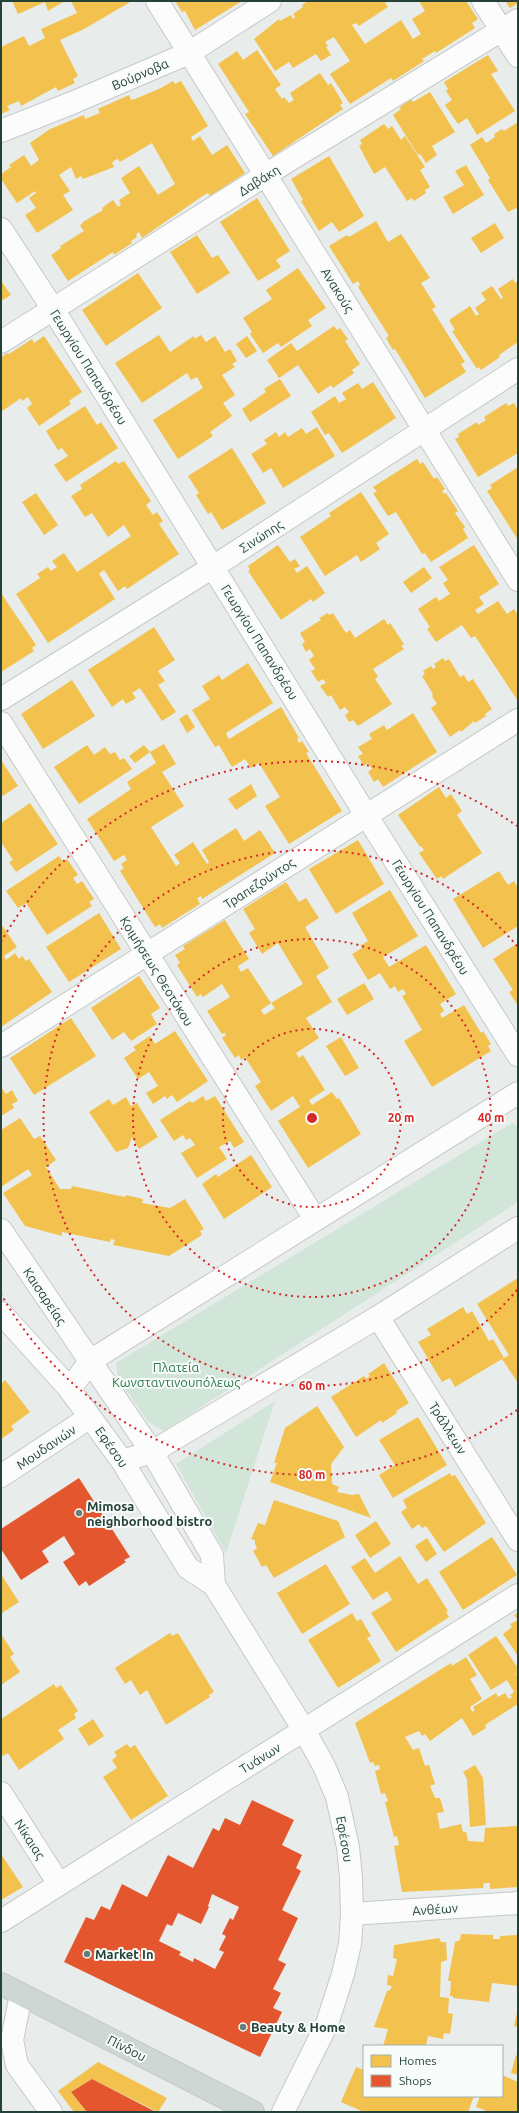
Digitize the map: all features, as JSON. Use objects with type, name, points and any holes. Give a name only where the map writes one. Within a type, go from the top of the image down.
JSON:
[{"type":"main road","name":"Πίνδου","points":[[1,1984],[252,2112]]},
{"type":"street","name":"Ανακούς","points":[[156,1],[518,580]]},
{"type":"street","name":"Βούρνοβα","points":[[1,131],[72,103],[189,53],[270,1]]},
{"type":"street","points":[[483,1],[510,25],[518,56]]},
{"type":"street","name":"Δαβάκη","points":[[1,342],[510,25]]},
{"type":"street","name":"Γεωργίου Παπανδρέου","points":[[1,229],[53,309],[366,815],[518,1055]]},
{"type":"street","name":"Σινώπης","points":[[1,699],[214,567],[518,369]]},
{"type":"street","name":"Τραπεζούντος","points":[[1,1046],[518,720]]},
{"type":"street","name":"Κοιμήσεως Θεοτόκου","points":[[1,723],[315,1219]]},
{"type":"street","points":[[70,1389],[90,1362],[315,1219],[518,1093]]},
{"type":"street","points":[[122,1461],[152,1452],[378,1316],[518,1228]]},
{"type":"street","name":"Καισαρείας","points":[[1,1230],[90,1362]]},
{"type":"street","name":"Εφέσου","points":[[1,1313],[70,1389],[122,1461],[188,1568],[214,1585],[304,1730],[324,1766],[337,1797],[349,1854],[352,1914],[350,1944],[343,1974],[327,2024],[283,2112]]},
{"type":"street","name":"Τράλλεων","points":[[378,1316],[518,1540]]},
{"type":"street","name":"Εφέσου","points":[[90,1362],[152,1452],[212,1555],[214,1585]]},
{"type":"street","name":"Μουδανιών","points":[[1,1476],[90,1417]]},
{"type":"street","name":"Τυάνων","points":[[1,1920],[518,1595]]},
{"type":"street","name":"Νίκαιας","points":[[1,1793],[59,1884]]},
{"type":"street","name":"Ανθέων","points":[[352,1914],[518,1903]]},
{"type":"street","points":[[21,1995],[12,2040],[17,2065],[52,2112]]},
{"type":"green space","name":"Πλατεία Κωνσταντινουπόλεως","points":[[512,1123],[518,1126],[518,1202],[164,1431],[148,1422],[118,1378],[116,1363]]},
{"type":"green space","points":[[275,1401],[226,1553],[176,1464]]},
{"type":"building: Homes","points":[[12,1],[63,2],[48,11],[45,2],[18,14]]},
{"type":"building: Homes","points":[[71,1],[132,1],[84,29],[60,40],[78,76],[73,79],[75,83],[58,91],[56,87],[21,106],[19,101],[7,106],[10,110],[1,114],[1,47],[24,36],[29,46],[45,38],[41,29],[77,13]]},
{"type":"building: Homes","points":[[175,1],[242,1],[195,30],[185,11],[182,12]]},
{"type":"building: Homes","points":[[308,1],[390,1],[385,3],[388,7],[359,26],[356,23],[352,25],[365,44],[401,20],[413,39],[421,34],[412,19],[425,11],[419,1],[466,1],[478,19],[472,23],[475,28],[436,53],[435,51],[422,59],[424,61],[393,81],[391,78],[350,104],[330,74],[350,61],[334,37],[325,42],[331,55],[321,61],[316,54],[293,68],[289,62],[275,71],[254,39],[279,19],[280,21],[291,15],[293,19],[295,17],[293,14],[303,7],[302,5]]},
{"type":"building: Homes","points":[[505,1],[518,1],[518,3],[510,8]]},
{"type":"building: Homes","points":[[257,50],[281,85],[275,89],[282,99],[284,97],[289,103],[294,100],[290,93],[320,73],[328,85],[331,83],[343,103],[340,105],[343,109],[273,156],[245,114],[249,112],[218,64],[237,51],[243,60]]},
{"type":"building: Homes","points":[[488,55],[498,71],[491,74],[515,111],[477,135],[467,118],[458,124],[445,105],[452,100],[446,91],[448,89],[444,82]]},
{"type":"building: Homes","points":[[173,81],[175,84],[181,81],[208,126],[191,137],[193,141],[200,136],[212,155],[227,145],[245,173],[210,196],[208,193],[204,195],[142,238],[139,232],[136,235],[137,237],[131,241],[132,243],[114,255],[113,252],[68,281],[51,255],[61,248],[60,246],[84,231],[80,226],[83,222],[103,210],[102,208],[113,200],[118,207],[121,205],[119,200],[130,193],[121,178],[139,166],[158,195],[175,184],[152,143],[120,162],[118,159],[115,160],[112,163],[114,167],[83,179],[81,176],[76,179],[71,167],[59,175],[70,191],[63,195],[73,210],[37,233],[25,215],[36,208],[29,198],[36,193],[35,191],[17,203],[1,179],[1,174],[11,167],[9,165],[24,155],[31,166],[39,160],[30,143],[50,129],[84,115],[85,119],[100,113],[98,109],[129,95],[131,100],[135,99]]},
{"type":"building: Homes","points":[[430,92],[455,132],[432,146],[437,155],[426,163],[420,154],[418,155],[393,115],[401,109],[400,107],[411,99],[413,102]]},
{"type":"building: Homes","points":[[518,122],[518,211],[516,208],[508,212],[488,180],[490,178],[470,145],[482,137],[486,143],[495,137],[494,134],[502,129],[504,131]]},
{"type":"building: Homes","points":[[384,124],[388,129],[392,126],[401,140],[405,136],[425,167],[420,170],[430,187],[425,190],[426,193],[414,201],[412,198],[407,201],[385,167],[374,174],[359,146],[362,144],[360,140]]},
{"type":"building: Homes","points":[[329,156],[364,216],[339,232],[332,222],[319,231],[301,201],[303,200],[291,179]]},
{"type":"building: Homes","points":[[466,165],[484,195],[453,214],[443,197],[464,185],[455,171]]},
{"type":"building: Homes","points":[[257,198],[290,251],[276,260],[281,267],[258,281],[220,222]]},
{"type":"building: Homes","points":[[376,221],[388,242],[401,234],[430,278],[421,283],[436,307],[432,309],[465,362],[461,364],[466,372],[425,398],[395,349],[393,350],[386,338],[389,336],[358,287],[360,285],[358,281],[353,284],[329,246],[347,235],[349,237]]},
{"type":"building: Homes","points":[[495,223],[504,238],[481,253],[471,238]]},
{"type":"building: Homes","points":[[197,235],[212,258],[218,255],[230,273],[197,294],[170,252]]},
{"type":"building: Homes","points":[[298,268],[326,308],[308,320],[312,326],[281,347],[278,343],[263,353],[250,334],[252,332],[243,318],[272,299],[266,290]]},
{"type":"building: Homes","points":[[138,273],[162,308],[106,346],[82,310]]},
{"type":"building: Homes","points":[[513,279],[515,283],[518,281],[518,342],[481,370],[479,367],[477,369],[452,331],[455,330],[449,320],[470,306],[476,316],[479,314],[475,308],[486,300],[481,293],[492,286],[501,299],[503,298],[498,289]]},
{"type":"building: Homes","points":[[1,281],[11,295],[1,301]]},
{"type":"building: Homes","points":[[334,326],[337,330],[340,328],[348,339],[345,341],[360,364],[352,370],[354,373],[333,388],[331,385],[318,394],[298,365],[279,378],[267,360],[291,343],[297,351]]},
{"type":"building: Homes","points":[[159,335],[170,352],[194,336],[195,339],[201,335],[206,342],[215,336],[225,352],[230,349],[237,361],[232,364],[235,367],[222,375],[235,395],[223,403],[232,416],[210,432],[213,436],[178,459],[153,420],[203,388],[197,377],[191,380],[187,373],[142,403],[115,363]]},
{"type":"building: Homes","points":[[44,336],[82,392],[69,401],[71,404],[39,426],[27,408],[32,404],[28,397],[22,401],[21,398],[1,412],[1,357],[8,353],[9,354],[32,339],[34,343]]},
{"type":"building: Homes","points":[[247,336],[257,351],[246,358],[236,344]]},
{"type":"building: Homes","points":[[280,379],[291,396],[250,422],[242,409],[266,392],[264,389]]},
{"type":"building: Homes","points":[[373,382],[396,418],[342,453],[329,433],[325,435],[311,412],[335,396],[339,403],[346,399],[342,393],[358,383],[362,389]]},
{"type":"building: Homes","points":[[506,403],[508,406],[514,403],[518,410],[518,453],[478,477],[455,439],[459,437],[458,434],[477,422],[478,425],[486,420],[484,417]]},
{"type":"building: Homes","points":[[85,406],[97,425],[101,422],[118,448],[66,482],[54,465],[68,456],[62,448],[58,450],[46,431]]},
{"type":"building: Homes","points":[[317,427],[335,456],[283,488],[271,468],[263,473],[251,454],[267,444],[264,440],[276,432],[279,437],[285,432],[288,437],[302,428],[306,434]]},
{"type":"building: Homes","points":[[232,448],[266,503],[222,530],[211,512],[208,514],[196,495],[199,493],[188,476]]},
{"type":"building: Homes","points":[[417,459],[420,464],[423,462],[434,479],[437,477],[445,489],[442,491],[444,494],[446,493],[458,511],[455,513],[465,527],[463,529],[468,538],[431,562],[425,553],[422,554],[396,512],[388,516],[373,493],[377,492],[373,487]]},
{"type":"building: Homes","points":[[116,461],[118,464],[124,461],[151,501],[146,505],[153,515],[157,512],[163,521],[159,524],[179,554],[127,589],[125,586],[118,591],[104,570],[99,574],[115,599],[48,643],[16,594],[40,578],[37,574],[48,567],[51,571],[57,567],[52,561],[64,553],[77,572],[131,536],[124,525],[108,537],[92,513],[85,517],[71,496],[82,489],[80,485]]},
{"type":"building: Homes","points":[[518,467],[518,540],[487,491],[492,488],[490,485]]},
{"type":"building: Homes","points":[[361,492],[389,534],[376,543],[380,549],[361,562],[357,555],[325,576],[300,537],[331,516],[329,513]]},
{"type":"building: Homes","points":[[36,493],[58,525],[44,535],[22,502]]},
{"type":"building: Homes","points":[[278,545],[290,562],[295,559],[300,566],[294,569],[297,573],[307,566],[325,593],[313,602],[311,599],[281,620],[248,571],[250,570],[248,566]]},
{"type":"building: Homes","points":[[474,545],[499,584],[479,597],[484,604],[475,610],[478,614],[498,601],[507,614],[514,609],[518,615],[518,701],[475,636],[471,638],[462,625],[436,642],[427,629],[430,627],[418,609],[436,597],[439,601],[450,594],[443,583],[448,580],[439,567]]},
{"type":"building: Homes","points":[[424,567],[432,578],[411,593],[403,582]]},
{"type":"building: Homes","points":[[1,593],[36,645],[32,648],[34,651],[1,672]]},
{"type":"building: Homes","points":[[328,613],[329,615],[333,613],[346,633],[350,630],[355,638],[384,619],[388,625],[390,623],[404,644],[401,646],[404,649],[373,669],[378,676],[375,679],[392,704],[358,726],[353,720],[349,722],[345,715],[349,712],[345,707],[340,710],[331,695],[328,697],[320,686],[326,683],[323,679],[318,682],[311,671],[315,669],[309,660],[314,656],[310,649],[306,652],[302,644],[305,642],[300,633],[321,620],[319,618]]},
{"type":"building: Homes","points":[[154,627],[175,660],[158,671],[165,681],[158,685],[176,712],[162,721],[140,688],[132,693],[136,698],[126,704],[123,699],[112,707],[88,670]]},
{"type":"building: Homes","points":[[443,658],[445,661],[449,659],[460,677],[464,675],[468,682],[473,679],[492,709],[485,714],[486,716],[475,723],[474,721],[461,732],[460,730],[450,737],[431,708],[437,704],[422,676],[425,674],[423,671],[431,666],[433,669],[436,667],[434,664]]},
{"type":"building: Homes","points":[[248,663],[273,703],[226,733],[229,739],[281,707],[299,738],[297,739],[299,743],[302,741],[309,752],[306,753],[342,811],[289,844],[265,806],[280,797],[259,763],[251,768],[245,759],[232,767],[219,745],[215,747],[192,710],[210,699],[202,686],[219,675],[222,680]]},
{"type":"building: Homes","points":[[72,680],[95,716],[43,749],[21,714]]},
{"type":"building: Homes","points":[[413,713],[437,752],[383,787],[378,779],[374,782],[368,772],[372,769],[368,763],[364,766],[358,756],[363,754],[358,747],[372,739],[369,734],[384,725],[387,730]]},
{"type":"building: Homes","points":[[187,714],[195,727],[187,733],[179,719]]},
{"type":"building: Homes","points":[[164,744],[176,764],[162,772],[184,806],[151,827],[176,866],[180,863],[174,855],[193,842],[207,864],[209,862],[202,850],[236,828],[244,841],[260,830],[275,853],[202,899],[201,896],[197,898],[200,904],[162,928],[160,924],[155,927],[120,871],[124,868],[121,864],[127,860],[124,855],[114,861],[87,819],[131,789],[127,782],[156,763],[150,752]]},
{"type":"building: Homes","points":[[87,745],[94,755],[105,747],[110,754],[115,752],[120,760],[124,758],[132,769],[79,804],[54,767]]},
{"type":"building: Homes","points":[[144,745],[150,752],[135,763],[129,756]]},
{"type":"building: Homes","points":[[1,760],[18,786],[1,797]]},
{"type":"building: Homes","points":[[251,784],[257,796],[236,810],[228,799]]},
{"type":"building: Homes","points":[[439,787],[446,798],[451,794],[462,811],[457,815],[482,853],[443,879],[441,876],[437,879],[419,853],[424,850],[421,846],[420,847],[398,815]]},
{"type":"building: Homes","points":[[30,803],[58,844],[16,872],[9,862],[13,860],[1,842],[1,823]]},
{"type":"building: Homes","points":[[358,840],[384,884],[336,914],[309,869]]},
{"type":"building: Homes","points":[[59,856],[63,862],[67,859],[78,875],[73,878],[77,884],[82,881],[94,899],[89,902],[92,906],[47,935],[26,903],[18,908],[6,891]]},
{"type":"building: Homes","points":[[499,871],[508,885],[514,881],[518,888],[518,926],[483,948],[453,899]]},
{"type":"building: Homes","points":[[286,882],[299,902],[306,898],[319,918],[305,927],[329,968],[316,976],[332,1002],[306,1018],[319,1038],[296,1053],[299,1058],[303,1055],[325,1090],[309,1100],[312,1105],[332,1092],[337,1099],[339,1098],[361,1134],[308,1168],[278,1121],[300,1107],[293,1096],[271,1111],[255,1086],[261,1082],[245,1057],[241,1060],[239,1055],[235,1058],[222,1038],[226,1035],[225,1033],[222,1034],[207,1011],[230,997],[222,984],[203,997],[201,994],[197,997],[177,965],[180,963],[175,955],[185,949],[183,946],[225,920],[249,959],[238,966],[241,972],[248,968],[271,1003],[303,984],[278,943],[262,954],[249,933],[255,929],[243,909]],"holes":[[[271,1003],[275,1008],[264,1015],[261,1010]]]},
{"type":"building: Homes","points":[[390,890],[418,936],[383,957],[389,967],[426,945],[456,994],[440,1004],[444,1011],[440,1014],[442,1018],[464,1005],[481,1033],[483,1031],[491,1044],[488,1046],[491,1051],[432,1087],[404,1041],[422,1030],[402,996],[406,994],[403,989],[398,992],[395,986],[390,989],[380,973],[368,980],[352,954],[362,948],[360,946],[368,941],[352,913]]},
{"type":"building: Homes","points":[[99,913],[121,949],[69,982],[46,947]]},
{"type":"building: Homes","points":[[1,924],[17,947],[4,956],[6,960],[15,953],[19,959],[22,956],[26,961],[29,959],[52,992],[1,1027]]},
{"type":"building: Homes","points":[[518,943],[518,1006],[509,992],[513,990],[493,959]]},
{"type":"building: Homes","points":[[139,976],[160,1008],[151,1014],[157,1024],[131,1041],[124,1032],[112,1040],[91,1008]]},
{"type":"building: Homes","points":[[364,983],[374,999],[347,1015],[337,999]]},
{"type":"building: Homes","points":[[71,1018],[96,1056],[34,1095],[10,1058]]},
{"type":"building: Homes","points":[[175,1031],[208,1081],[177,1102],[172,1095],[167,1099],[165,1096],[153,1104],[146,1093],[158,1086],[149,1072],[138,1079],[124,1058],[136,1050],[133,1047],[150,1036],[155,1044]]},
{"type":"building: Homes","points":[[341,1037],[359,1068],[345,1076],[326,1046]]},
{"type":"building: Homes","points":[[1,1087],[6,1094],[12,1090],[18,1101],[12,1104],[14,1108],[1,1116]]},
{"type":"building: Homes","points":[[203,1096],[206,1101],[215,1096],[244,1142],[234,1148],[230,1141],[219,1147],[227,1159],[197,1178],[181,1153],[195,1145],[190,1138],[186,1140],[183,1135],[174,1141],[160,1120],[190,1101],[192,1103]]},
{"type":"building: Homes","points":[[126,1097],[131,1106],[137,1103],[158,1137],[139,1149],[132,1137],[128,1148],[116,1152],[89,1112],[109,1099],[113,1105]]},
{"type":"building: Homes","points":[[20,1118],[34,1139],[40,1136],[56,1160],[46,1167],[60,1189],[71,1189],[72,1186],[125,1197],[126,1195],[143,1199],[142,1203],[170,1208],[185,1199],[204,1229],[200,1231],[202,1235],[169,1256],[113,1245],[115,1240],[111,1239],[110,1242],[62,1232],[62,1236],[25,1226],[3,1193],[32,1175],[28,1169],[1,1187],[1,1130]]},
{"type":"building: Homes","points":[[251,1155],[272,1187],[224,1219],[202,1184],[216,1174],[218,1177]]},
{"type":"building: Homes","points":[[518,1278],[518,1383],[502,1359],[455,1387],[450,1378],[442,1382],[418,1342],[431,1335],[427,1329],[463,1307],[467,1314],[472,1311],[489,1341],[493,1339],[504,1358],[509,1355],[477,1304]]},
{"type":"building: Homes","points":[[384,1363],[409,1403],[396,1411],[397,1413],[382,1423],[381,1420],[356,1437],[331,1397],[364,1376],[366,1379],[370,1376],[368,1374]]},
{"type":"building: Homes","points":[[5,1380],[30,1412],[11,1426],[14,1430],[1,1439],[1,1384]]},
{"type":"building: Homes","points":[[317,1406],[344,1447],[331,1464],[332,1484],[339,1487],[337,1492],[352,1495],[359,1494],[371,1518],[270,1482],[277,1463],[274,1463],[285,1428]]},
{"type":"building: Homes","points":[[418,1417],[447,1465],[393,1498],[379,1475],[395,1465],[379,1440]]},
{"type":"building: Homes","points":[[450,1473],[451,1476],[455,1475],[486,1523],[444,1552],[426,1526],[422,1528],[419,1524],[412,1529],[401,1512],[407,1508],[403,1500]]},
{"type":"building: Homes","points":[[274,1500],[338,1521],[345,1537],[274,1578],[266,1565],[262,1567],[253,1551],[257,1548],[255,1540],[251,1539],[258,1523],[265,1525]]},
{"type":"building: Homes","points":[[376,1521],[391,1544],[370,1558],[355,1535]]},
{"type":"building: Homes","points":[[492,1537],[517,1575],[463,1610],[439,1572]]},
{"type":"building: Homes","points":[[427,1538],[437,1554],[426,1562],[415,1546]]},
{"type":"building: Homes","points":[[400,1556],[418,1584],[427,1578],[448,1611],[446,1612],[449,1617],[396,1652],[371,1613],[392,1600],[387,1591],[373,1600],[351,1567],[365,1558],[375,1573]]},
{"type":"building: Homes","points":[[326,1564],[350,1604],[302,1634],[277,1593]]},
{"type":"building: Homes","points":[[1,1574],[19,1602],[2,1613],[1,1611]]},
{"type":"building: Homes","points":[[352,1613],[357,1621],[361,1619],[371,1636],[367,1638],[381,1661],[338,1688],[308,1640]]},
{"type":"building: Homes","points":[[518,1613],[518,1620],[514,1615]]},
{"type":"building: Homes","points":[[518,1620],[518,1656],[503,1634],[512,1627],[510,1624]]},
{"type":"building: Homes","points":[[170,1633],[172,1636],[178,1633],[214,1692],[209,1695],[210,1697],[166,1725],[147,1690],[140,1695],[131,1680],[125,1684],[115,1668]]},
{"type":"building: Homes","points":[[1,1634],[14,1654],[10,1657],[20,1672],[1,1685]]},
{"type":"building: Homes","points":[[496,1636],[518,1668],[518,1672],[512,1676],[518,1673],[518,1704],[485,1725],[486,1728],[473,1736],[462,1718],[430,1741],[425,1734],[422,1736],[419,1731],[405,1737],[413,1750],[419,1748],[425,1766],[429,1765],[435,1784],[430,1786],[435,1798],[440,1798],[444,1812],[437,1813],[440,1829],[461,1824],[463,1832],[466,1832],[468,1841],[484,1842],[485,1828],[517,1826],[518,1887],[490,1889],[490,1883],[484,1883],[483,1888],[402,1892],[394,1846],[399,1845],[397,1836],[394,1837],[385,1802],[388,1801],[385,1793],[381,1794],[375,1771],[380,1769],[379,1765],[375,1766],[373,1762],[370,1763],[355,1723],[451,1663],[452,1666],[466,1657],[477,1675],[470,1679],[482,1699],[470,1707],[472,1712],[475,1710],[473,1707],[496,1693],[498,1697],[505,1693],[509,1699],[512,1697],[510,1695],[514,1692],[507,1680],[491,1690],[468,1655]]},
{"type":"building: Homes","points":[[54,1684],[56,1688],[61,1685],[78,1711],[74,1714],[76,1718],[58,1730],[64,1739],[19,1770],[8,1753],[3,1756],[1,1753],[1,1719]]},
{"type":"building: Homes","points":[[93,1719],[104,1736],[89,1746],[78,1729]]},
{"type":"building: Homes","points":[[127,1744],[130,1748],[135,1745],[168,1796],[131,1820],[103,1777],[117,1768],[112,1760],[117,1756],[114,1752]]},
{"type":"building: Homes","points":[[475,1765],[483,1778],[486,1825],[470,1827],[467,1779],[463,1772]]},
{"type":"building: Homes","points":[[1,1854],[23,1887],[1,1900]]},
{"type":"building: Homes","points":[[461,1934],[493,1935],[493,1939],[500,1939],[500,1936],[518,1935],[518,1986],[492,1983],[489,2002],[453,1998],[453,1996],[450,1996],[451,1981],[448,1981],[455,1942],[460,1940]]},
{"type":"building: Homes","points":[[439,1938],[441,1942],[446,1942],[447,1960],[441,1962],[440,1997],[449,1998],[448,2013],[453,2014],[450,2034],[444,2033],[443,2039],[428,2036],[426,2045],[383,2045],[388,2029],[374,2027],[387,1991],[390,1990],[392,1986],[387,1985],[388,1975],[393,1976],[397,1959],[393,1958],[394,1945]]},
{"type":"building: Homes","points":[[518,2013],[518,2027],[514,2026]]},
{"type":"building: Homes","points":[[516,2055],[518,2056],[518,2075],[511,2073]]},
{"type":"building: Homes","points":[[98,2062],[167,2098],[158,2112],[92,2079],[71,2092],[87,2112],[74,2112],[58,2091]]},
{"type":"building: Homes","points":[[356,2067],[363,2070],[363,2097],[474,2097],[468,2112],[364,2112],[341,2102]]},
{"type":"building: Homes","points":[[503,2075],[518,2082],[518,2112],[484,2112],[485,2110],[476,2107],[480,2097],[503,2097]]},
{"type":"building: Shops","points":[[79,1478],[130,1557],[124,1560],[126,1562],[89,1586],[86,1581],[79,1586],[63,1562],[75,1554],[64,1536],[42,1551],[49,1562],[21,1580],[1,1549],[1,1529]]},
{"type":"building: Shops","points":[[252,1800],[294,1820],[282,1845],[302,1855],[296,1868],[301,1871],[282,1910],[298,1918],[278,1960],[286,1964],[273,1989],[281,1993],[273,2008],[282,2012],[260,2057],[64,1962],[86,1917],[94,1920],[101,1906],[110,1910],[122,1884],[147,1897],[168,1855],[193,1868],[213,1828],[219,1831],[225,1818],[240,1825]],"holes":[[[212,1894],[239,1907],[233,1920],[230,1918],[222,1934],[226,1936],[219,1950],[224,1952],[215,1969],[194,1958],[193,1962],[179,1955],[181,1952],[159,1941],[167,1924],[172,1926],[178,1913],[201,1924],[209,1907]]]},
{"type":"building: Shops","points":[[92,2079],[156,2112],[87,2112],[71,2092]]},
{"type":"place","name":"Mimosa neighborhood bistro","points":[[79,1513]]},
{"type":"place","name":"Market In","points":[[87,1954]]},
{"type":"place","name":"Beauty & Home","points":[[243,2027]]}]
